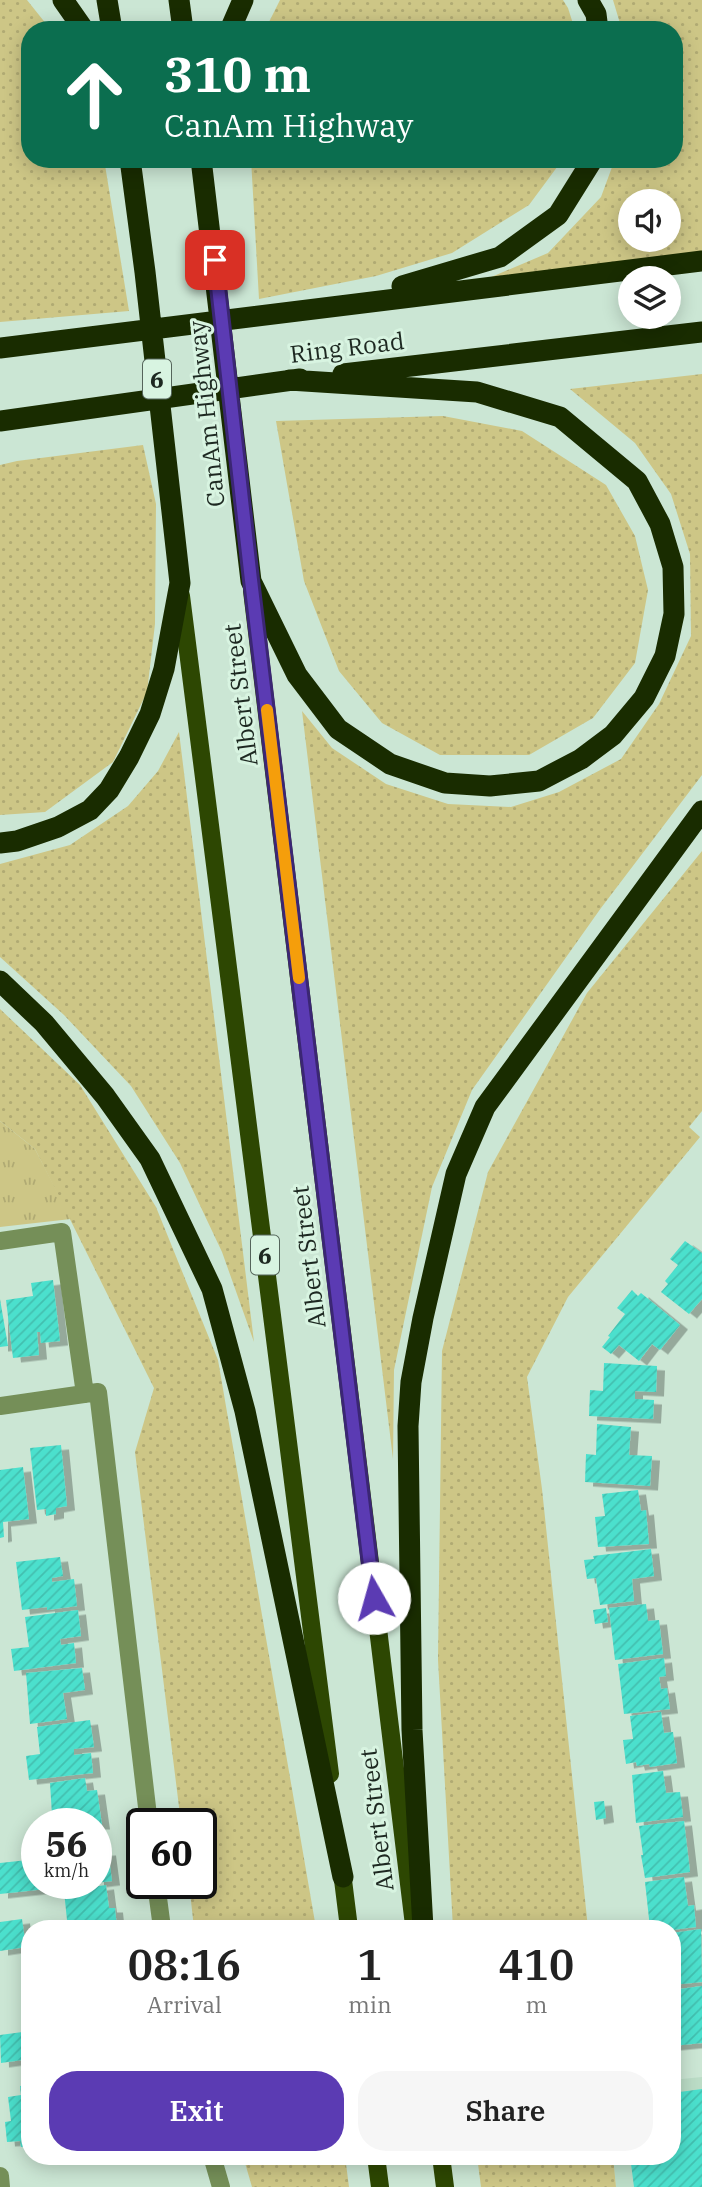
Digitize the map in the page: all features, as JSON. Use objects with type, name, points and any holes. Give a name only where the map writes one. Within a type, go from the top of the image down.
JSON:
[{"type":"highway","points":[[63,0],[78,21]]},
{"type":"highway","points":[[107,0],[110,21]]},
{"type":"highway","points":[[179,0],[182,21]]},
{"type":"highway","points":[[234,21],[243,0]]},
{"type":"highway","points":[[588,0],[597,21]]},
{"type":"highway","name":"CanAm Highway","points":[[0,843],[17,841],[58,827],[90,810],[109,790],[150,714],[164,669],[180,583],[131,168]]},
{"type":"highway","name":"CanAm Highway","points":[[202,168],[251,580],[297,675],[338,729],[390,764],[445,783],[490,786],[539,781],[581,759],[613,735],[643,698],[664,656],[674,614],[673,567],[660,524],[637,481],[560,417],[477,392],[289,380]]},
{"type":"highway","points":[[208,204],[209,168]]},
{"type":"highway","points":[[324,306],[500,257],[558,215],[587,168]]},
{"type":"highway","name":"Ring Road","points":[[0,348],[702,261]]},
{"type":"highway","name":"Ring Road","points":[[0,421],[289,380],[702,332]]},
{"type":"highway","points":[[0,433],[53,414]]},
{"type":"highway","points":[[423,1920],[412,1731],[408,1426],[411,1382],[420,1331],[456,1174],[485,1107],[702,811]]},
{"type":"highway","points":[[0,981],[44,1023],[105,1096],[150,1159],[212,1289],[245,1411],[343,1877]]},
{"type":"main road","name":"Albert Street","points":[[251,580],[413,1920]]},
{"type":"main road","name":"Albert Street","points":[[180,583],[348,1920]]},
{"type":"main road","points":[[377,2165],[380,2187]]},
{"type":"main road","points":[[442,2165],[445,2187]]},
{"type":"street","points":[[0,1241],[62,1232],[92,1393],[147,1808]]},
{"type":"street","points":[[0,1406],[92,1393]]},
{"type":"street","points":[[158,1899],[161,1920]]},
{"type":"street","points":[[215,2165],[221,2187]]},
{"type":"street","points":[[0,2176],[1,2187]]},
{"type":"shaded area","points":[[702,2077],[702,2187],[616,2187],[614,2165],[681,2165],[681,2079]]},
{"type":"green space","points":[[0,0],[27,0],[44,21],[21,21],[21,168],[105,168],[129,311],[0,322]]},
{"type":"green space","points":[[280,0],[563,0],[572,21],[270,21]]},
{"type":"green space","points":[[613,0],[702,0],[702,252],[489,278],[548,253],[601,197],[612,168],[683,168],[683,21],[619,21]]},
{"type":"green space","points":[[252,168],[556,168],[529,205],[452,253],[376,276],[259,299]]},
{"type":"green space","points":[[702,374],[702,775],[601,908],[472,1090],[432,1187],[394,1370],[393,1459],[302,711],[332,748],[386,784],[448,804],[511,807],[559,792],[621,759],[659,704],[691,636],[690,554],[671,494],[635,443],[570,389]]},
{"type":"green space","points":[[443,416],[522,431],[606,485],[635,536],[648,590],[635,663],[593,718],[529,755],[440,755],[382,723],[339,671],[304,581],[276,421]]},
{"type":"green space","points":[[143,445],[156,504],[155,624],[147,692],[113,762],[45,812],[0,815],[0,465]]},
{"type":"green space","points":[[179,732],[254,1342],[222,1252],[180,1163],[131,1086],[64,1015],[0,957],[0,864],[70,845],[128,806],[158,771]]},
{"type":"green space","points":[[702,851],[702,1111],[689,1127],[700,1137],[568,1297],[527,1377],[542,1489],[587,1920],[453,1920],[438,1660],[442,1351],[488,1172],[587,993]]},
{"type":"green space","points":[[0,1009],[80,1085],[156,1207],[218,1360],[315,1920],[193,1920],[191,1899],[217,1899],[217,1808],[179,1808],[135,1452],[154,1388],[35,1149],[0,1121]]},
{"type":"green space","points":[[0,1121],[35,1149],[71,1219],[0,1227]]},
{"type":"green space","points":[[246,2165],[346,2165],[349,2187],[252,2187]]},
{"type":"green space","points":[[478,2165],[614,2165],[616,2187],[481,2187]]},
{"type":"building","points":[[685,1241],[702,1253],[702,1299],[689,1314],[661,1292],[668,1284],[665,1281],[678,1265],[670,1259]]},
{"type":"building","points":[[53,1280],[60,1341],[41,1343],[40,1332],[37,1332],[39,1355],[13,1358],[6,1300],[33,1296],[31,1283]]},
{"type":"building","points":[[632,1290],[638,1296],[641,1293],[680,1325],[660,1350],[652,1344],[639,1361],[619,1345],[611,1354],[602,1347],[625,1314],[617,1308]]},
{"type":"building","points":[[0,1299],[8,1346],[0,1347]]},
{"type":"building","points":[[604,1363],[657,1366],[656,1392],[635,1391],[635,1399],[654,1400],[653,1419],[589,1416],[590,1390],[603,1391]]},
{"type":"building","points":[[597,1424],[631,1427],[629,1455],[652,1456],[650,1486],[585,1482],[586,1454],[596,1455]]},
{"type":"building","points":[[61,1445],[67,1506],[56,1508],[56,1514],[46,1516],[46,1509],[37,1510],[30,1448]]},
{"type":"building","points":[[23,1467],[29,1519],[3,1522],[4,1537],[0,1538],[0,1470]]},
{"type":"building","points":[[638,1490],[641,1511],[646,1510],[649,1544],[598,1547],[595,1517],[605,1516],[602,1494]]},
{"type":"building","points":[[651,1549],[654,1576],[632,1579],[634,1601],[600,1605],[596,1578],[587,1579],[584,1560],[594,1559],[593,1556]]},
{"type":"building","points":[[60,1557],[63,1576],[52,1578],[52,1582],[74,1579],[77,1606],[22,1610],[16,1562]]},
{"type":"building","points":[[646,1604],[648,1621],[659,1620],[663,1654],[615,1660],[609,1608]]},
{"type":"building","points":[[606,1608],[608,1622],[595,1624],[593,1610]]},
{"type":"building","points":[[78,1610],[81,1636],[60,1639],[61,1645],[74,1643],[76,1663],[14,1671],[11,1649],[29,1647],[25,1617]]},
{"type":"building","points":[[664,1658],[666,1676],[659,1677],[661,1689],[667,1688],[670,1709],[624,1714],[618,1664]]},
{"type":"building","points":[[82,1668],[85,1690],[63,1693],[67,1719],[30,1724],[26,1673]]},
{"type":"building","points":[[661,1712],[664,1733],[673,1732],[677,1763],[650,1767],[649,1764],[637,1766],[636,1762],[626,1764],[623,1740],[633,1739],[630,1716]]},
{"type":"building","points":[[90,1720],[94,1747],[74,1749],[74,1755],[91,1753],[93,1773],[29,1780],[26,1756],[40,1754],[37,1727]]},
{"type":"building","points":[[663,1771],[666,1793],[680,1792],[683,1817],[636,1823],[632,1775]]},
{"type":"building","points":[[85,1778],[87,1791],[97,1790],[100,1808],[52,1808],[50,1783]]},
{"type":"building","points":[[604,1801],[606,1818],[596,1820],[594,1802]]},
{"type":"building","points":[[684,1821],[690,1872],[645,1878],[639,1826]]},
{"type":"building","points":[[21,1861],[21,1892],[0,1894],[0,1863]]},
{"type":"building","points":[[684,1877],[688,1906],[694,1905],[696,1927],[681,1929],[681,1920],[649,1920],[645,1882]]},
{"type":"building","points":[[65,1899],[108,1899],[109,1908],[115,1908],[116,1920],[67,1920]]},
{"type":"building","points":[[22,1919],[21,1948],[0,1951],[0,1922]]},
{"type":"building","points":[[701,1929],[702,1982],[681,1984],[681,1932]]},
{"type":"building","points":[[702,1986],[702,2043],[681,2045],[681,1989]]},
{"type":"building","points":[[21,2032],[21,2060],[1,2063],[0,2035]]},
{"type":"building","points":[[702,2089],[702,2187],[634,2187],[631,2165],[681,2165],[681,2092]]},
{"type":"building","points":[[21,2095],[21,2147],[20,2141],[7,2142],[5,2122],[11,2121],[8,2097]]},
{"type":"slow traffic","points":[[267,710],[299,978]]},
{"type":"route","points":[[215,260],[374,1598]]}]
